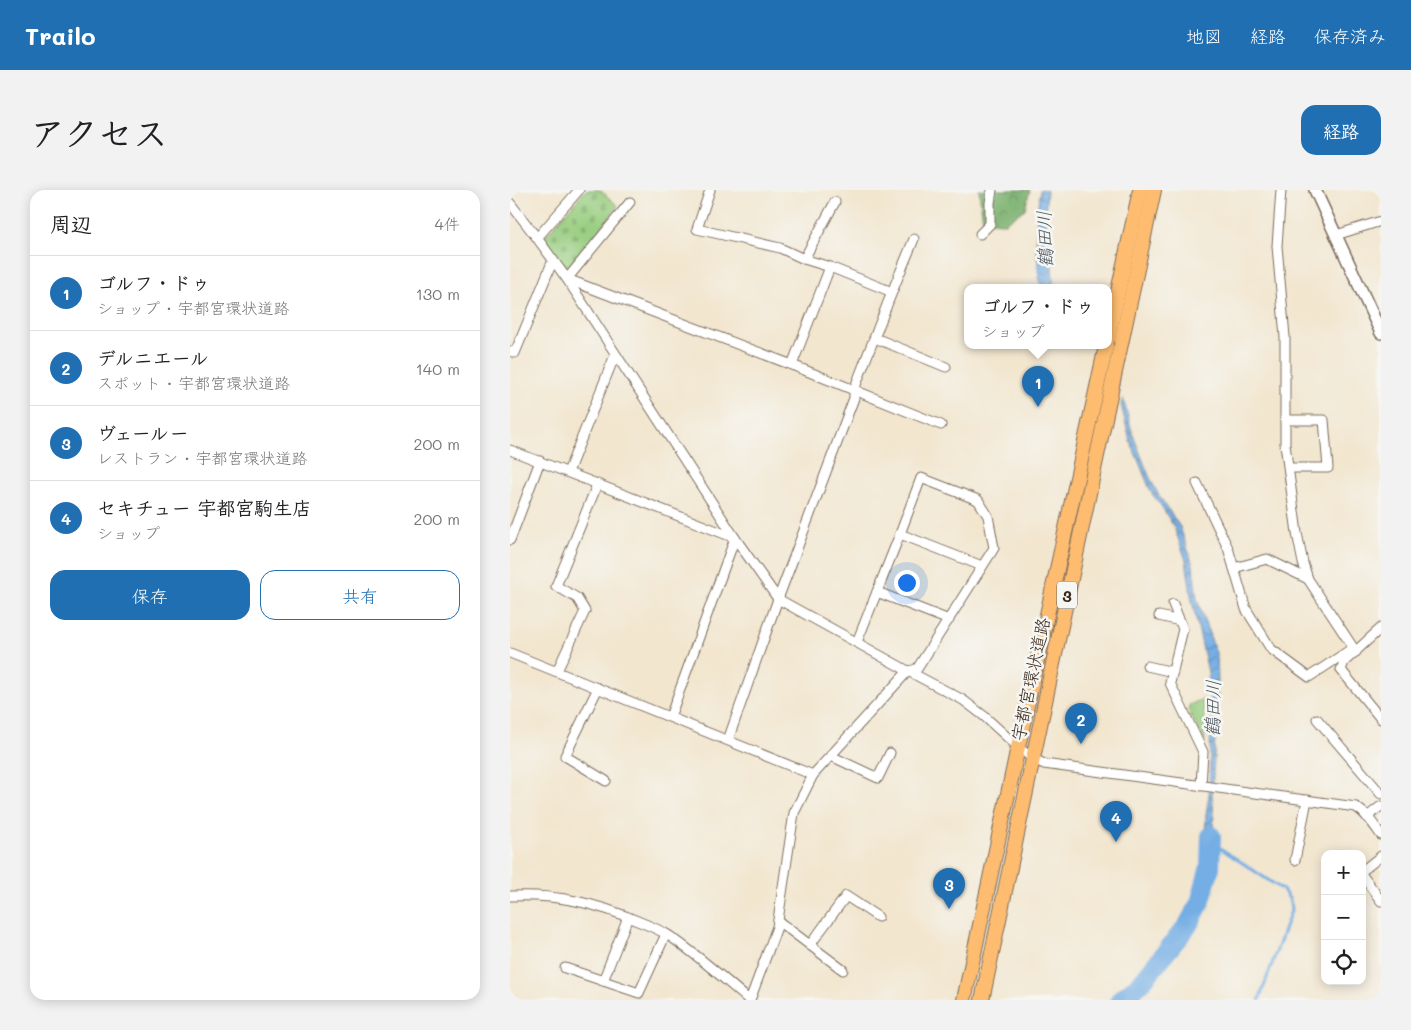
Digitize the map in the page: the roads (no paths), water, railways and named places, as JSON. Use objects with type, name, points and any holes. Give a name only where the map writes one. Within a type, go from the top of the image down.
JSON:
[{"type":"main road","points":[[1112,320],[1140,190]]},
{"type":"main road","name":"宇都宮環状道路","points":[[982,1000],[1154,190]]},
{"type":"main road","name":"宇都宮環状道路","points":[[964,1000],[1105,349]]},
{"type":"street","points":[[537,238],[579,190]]},
{"type":"street","points":[[710,190],[697,229],[780,248],[892,292]]},
{"type":"street","points":[[980,234],[990,224],[992,190]]},
{"type":"street","points":[[1281,190],[1277,246],[1286,337],[1286,444],[1297,533],[1308,580],[1355,650]]},
{"type":"street","points":[[1315,190],[1381,333]]},
{"type":"street","points":[[567,279],[630,202]]},
{"type":"street","points":[[804,259],[835,202]]},
{"type":"street","points":[[510,203],[567,279],[735,538],[778,599],[975,708],[1018,747],[1032,758],[1044,764],[1356,807],[1362,810],[1381,835]]},
{"type":"street","points":[[1336,236],[1381,221]]},
{"type":"street","points":[[728,740],[778,599],[854,398],[854,390],[914,239]]},
{"type":"street","points":[[510,351],[516,353],[552,260]]},
{"type":"street","points":[[792,365],[830,267]]},
{"type":"street","points":[[567,279],[792,365],[941,425]]},
{"type":"street","points":[[875,338],[946,367]]},
{"type":"street","points":[[568,472],[615,355]]},
{"type":"street","points":[[1285,420],[1324,420],[1328,468],[1289,468]]},
{"type":"street","points":[[510,450],[735,538]]},
{"type":"street","points":[[510,540],[540,461]]},
{"type":"street","points":[[510,896],[531,895],[570,899],[628,917],[666,934],[689,949],[750,1000],[777,927],[794,813],[813,775],[908,672],[917,669],[994,548],[988,516],[978,500],[921,478],[857,642]]},
{"type":"street","points":[[1197,483],[1228,548],[1246,609],[1271,649],[1310,677],[1355,650]]},
{"type":"street","points":[[557,672],[585,611],[577,598],[556,586],[597,484]]},
{"type":"street","points":[[900,534],[982,566]]},
{"type":"street","points":[[670,717],[735,538]]},
{"type":"street","points":[[1234,568],[1267,559],[1308,580]]},
{"type":"street","points":[[877,592],[949,620]]},
{"type":"street","points":[[1174,604],[1183,629],[1170,683],[1203,752],[1203,786]]},
{"type":"street","points":[[1159,616],[1180,621]]},
{"type":"street","points":[[1381,628],[1355,650],[1344,662],[1341,670],[1381,719]]},
{"type":"street","points":[[510,653],[813,775]]},
{"type":"street","points":[[1147,666],[1172,672]]},
{"type":"street","points":[[598,688],[565,756],[606,780]]},
{"type":"street","points":[[1317,720],[1381,794]]},
{"type":"street","points":[[831,756],[878,778],[890,754]]},
{"type":"street","points":[[1295,860],[1307,800]]},
{"type":"street","points":[[1368,817],[1381,806]]},
{"type":"street","points":[[1366,869],[1381,856]]},
{"type":"street","points":[[1366,879],[1381,901]]},
{"type":"street","points":[[810,945],[846,896],[878,917]]},
{"type":"street","points":[[603,981],[628,917]]},
{"type":"street","points":[[778,921],[844,970]]},
{"type":"street","points":[[565,968],[639,993],[666,934]]},
{"type":"water","points":[[1040,190],[1047,190],[1045,215],[1054,284],[1040,284],[1036,246]]},
{"type":"water","points":[[1123,398],[1133,435],[1149,476],[1158,494],[1180,527],[1193,565],[1197,599],[1217,656],[1218,682],[1212,796],[1214,815],[1209,881],[1202,905],[1195,917],[1128,1000],[1117,1000],[1125,993],[1194,908],[1203,879],[1206,814],[1209,794],[1211,712],[1208,672],[1192,601],[1186,560],[1174,527],[1151,492],[1130,440],[1121,405]]},
{"type":"waterway","name":"鶴田川","points":[[1120,1000],[1140,984],[1188,925],[1200,903],[1210,867],[1211,836]]},
{"type":"waterway","points":[[1211,842],[1283,890],[1290,900],[1291,911],[1259,1000]]},
{"type":"place","name":"ゴルフ・ドゥ","points":[[1038,407]]},
{"type":"place","name":"デルニエール","points":[[1081,744]]},
{"type":"place","name":"セキチュー 宇都宮駒生店","points":[[1116,842]]},
{"type":"place","name":"ヴェールー","points":[[949,909]]}]
